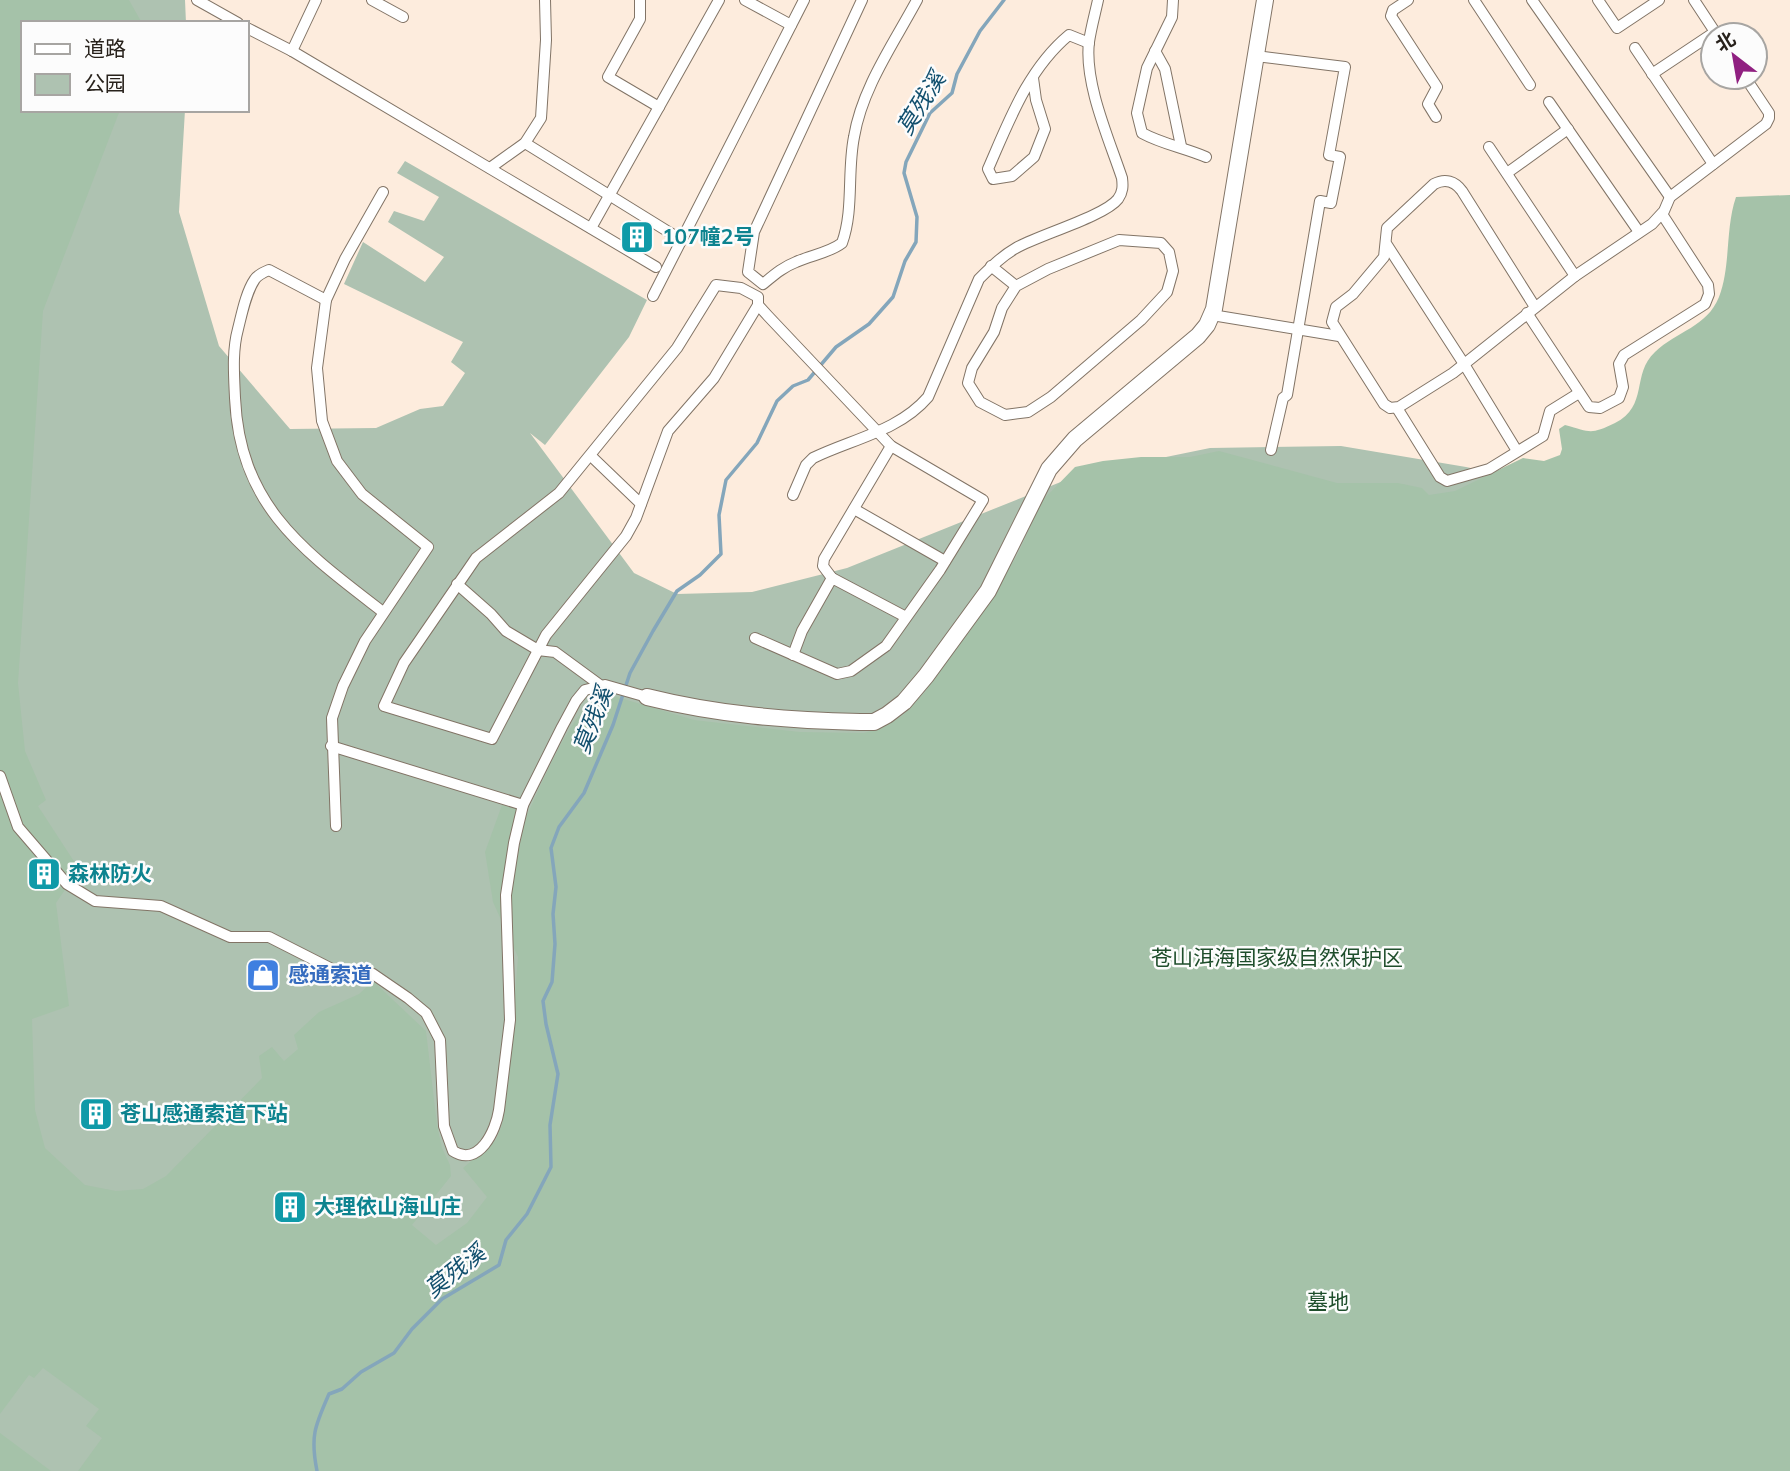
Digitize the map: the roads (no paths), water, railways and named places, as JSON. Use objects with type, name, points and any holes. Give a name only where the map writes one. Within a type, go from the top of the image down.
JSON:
[{"type":"street","points":[[197,0],[234,21]]},
{"type":"street","points":[[292,51],[316,0]]},
{"type":"street","points":[[372,0],[403,17]]},
{"type":"street","points":[[490,168],[525,143],[541,118],[546,40],[545,0]]},
{"type":"street","points":[[640,0],[640,19],[608,77],[659,107]]},
{"type":"street","points":[[591,228],[719,0]]},
{"type":"street","points":[[745,0],[792,25]]},
{"type":"street","points":[[653,296],[804,0]]},
{"type":"street","points":[[741,288],[748,272],[754,232],[862,0]]},
{"type":"street","points":[[755,638],[836,674],[848,673],[886,646],[945,561],[983,500],[891,446],[822,374],[758,301],[741,288],[716,285],[677,348],[559,493],[476,558],[404,663],[384,706],[492,739],[546,635],[625,536],[641,504],[668,431],[715,378],[758,301],[763,284],[779,270],[835,249],[842,243],[857,125],[872,83],[917,0]]},
{"type":"street","points":[[793,495],[806,465],[813,458],[909,415],[928,397],[979,279],[991,266],[1016,248],[1099,212],[1119,198],[1123,189],[1122,178],[1095,99],[1089,43],[1098,0]]},
{"type":"street","points":[[1173,0],[1172,17],[1147,68],[1137,113],[1142,133],[1206,157]]},
{"type":"street","points":[[457,584],[506,631],[538,650],[555,652],[602,685],[694,709],[775,719],[874,722],[887,715],[904,702],[926,676],[988,591],[1049,469],[1059,456],[1075,439],[1198,336],[1212,315],[1265,0]]},
{"type":"street","points":[[1408,0],[1393,10],[1391,16],[1437,87],[1428,104],[1436,117]]},
{"type":"street","points":[[1474,0],[1530,85]]},
{"type":"street","points":[[1532,0],[1670,197]]},
{"type":"street","points":[[1598,0],[1617,29],[1660,0]]},
{"type":"street","points":[[1694,0],[1708,21]]},
{"type":"street","points":[[248,29],[292,51],[656,267]]},
{"type":"street","points":[[1033,78],[1036,100],[1045,129],[1034,157],[1012,176],[993,179],[988,169],[1016,104],[1033,78],[1053,49],[1069,35],[1089,43]]},
{"type":"street","points":[[1652,74],[1699,44]]},
{"type":"street","points":[[1635,48],[1713,164]]},
{"type":"street","points":[[1155,51],[1165,69],[1181,146]]},
{"type":"street","points":[[1255,56],[1345,67],[1329,155],[1340,157],[1331,203],[1321,201],[1287,395],[1283,398],[1271,450]]},
{"type":"street","points":[[1662,214],[1708,285],[1708,299],[1702,306],[1625,355],[1619,363],[1623,387],[1619,398],[1603,408],[1594,409],[1586,404],[1579,393],[1531,310],[1462,191],[1450,181],[1434,184],[1387,228],[1384,257],[1353,294],[1334,311],[1332,325],[1384,404],[1397,408],[1464,364],[1531,310],[1575,276],[1639,232],[1662,214],[1670,197],[1768,121],[1769,113],[1754,91]]},
{"type":"street","points":[[1549,102],[1639,232]]},
{"type":"street","points":[[1507,173],[1568,129]]},
{"type":"street","points":[[525,143],[672,233]]},
{"type":"street","points":[[1489,147],[1575,276]]},
{"type":"street","points":[[336,826],[332,718],[365,641],[428,547],[362,494],[337,461],[322,421],[317,368],[326,300],[345,259],[383,192]]},
{"type":"street","points":[[1119,240],[1161,243],[1169,252],[1173,271],[1167,292],[1141,320],[1051,397],[1028,412],[1006,415],[980,401],[968,383],[972,368],[990,340],[1002,308],[1016,286],[1048,269],[1119,240]]},
{"type":"street","points":[[1387,245],[1517,451]]},
{"type":"street","points":[[991,266],[1016,286]]},
{"type":"street","points":[[326,300],[269,270],[256,277],[242,310],[235,340],[236,421],[243,450],[271,511],[294,539],[383,612]]},
{"type":"street","points":[[748,272],[763,284]]},
{"type":"street","points":[[1212,315],[1339,336]]},
{"type":"street","points":[[1397,408],[1444,480],[1479,473],[1545,434],[1550,411],[1579,393]]},
{"type":"street","points":[[891,446],[824,559],[823,566],[832,578],[906,617]]},
{"type":"street","points":[[591,456],[641,504]]},
{"type":"street","points":[[854,509],[945,561]]},
{"type":"street","points":[[793,655],[802,631],[832,578]]},
{"type":"street","points":[[0,776],[18,827],[67,884],[95,901],[162,906],[230,937],[269,937],[334,970],[373,974],[408,998],[426,1013],[440,1040],[444,1126],[453,1151],[463,1155],[475,1152],[488,1142],[497,1124],[510,1020],[506,895],[523,805],[576,701],[585,690],[602,685]]},
{"type":"street","points":[[331,746],[523,805]]},
{"type":"waterway","name":"莫残溪","points":[[317,1471],[315,1431],[329,1394],[342,1389],[361,1372],[394,1353],[412,1329],[442,1299],[499,1265],[506,1240],[527,1214],[551,1167],[550,1125],[558,1074],[543,1001],[552,982],[556,887],[551,848],[559,827],[584,793],[613,725],[630,673],[653,631],[677,591],[700,575],[721,554],[719,515],[726,480],[757,443],[777,401],[793,386],[808,380],[836,347],[869,324],[893,297],[905,261],[916,242],[917,217],[904,173],[906,162],[930,113],[952,93],[957,74],[980,31],[1004,0]]},
{"type":"place","name":"107幢2号","points":[[637,237]]},
{"type":"place","name":"森林防火","points":[[44,874]]},
{"type":"place","name":"感通索道","points":[[263,975]]},
{"type":"place","name":"苍山感通索道下站","points":[[96,1114]]},
{"type":"place","name":"大理依山海山庄","points":[[290,1207]]},
{"type":"park label","name":"苍山洱海国家级自然保护区","points":[[1277,958]]},
{"type":"park label","name":"墓地","points":[[1328,1302]]}]
